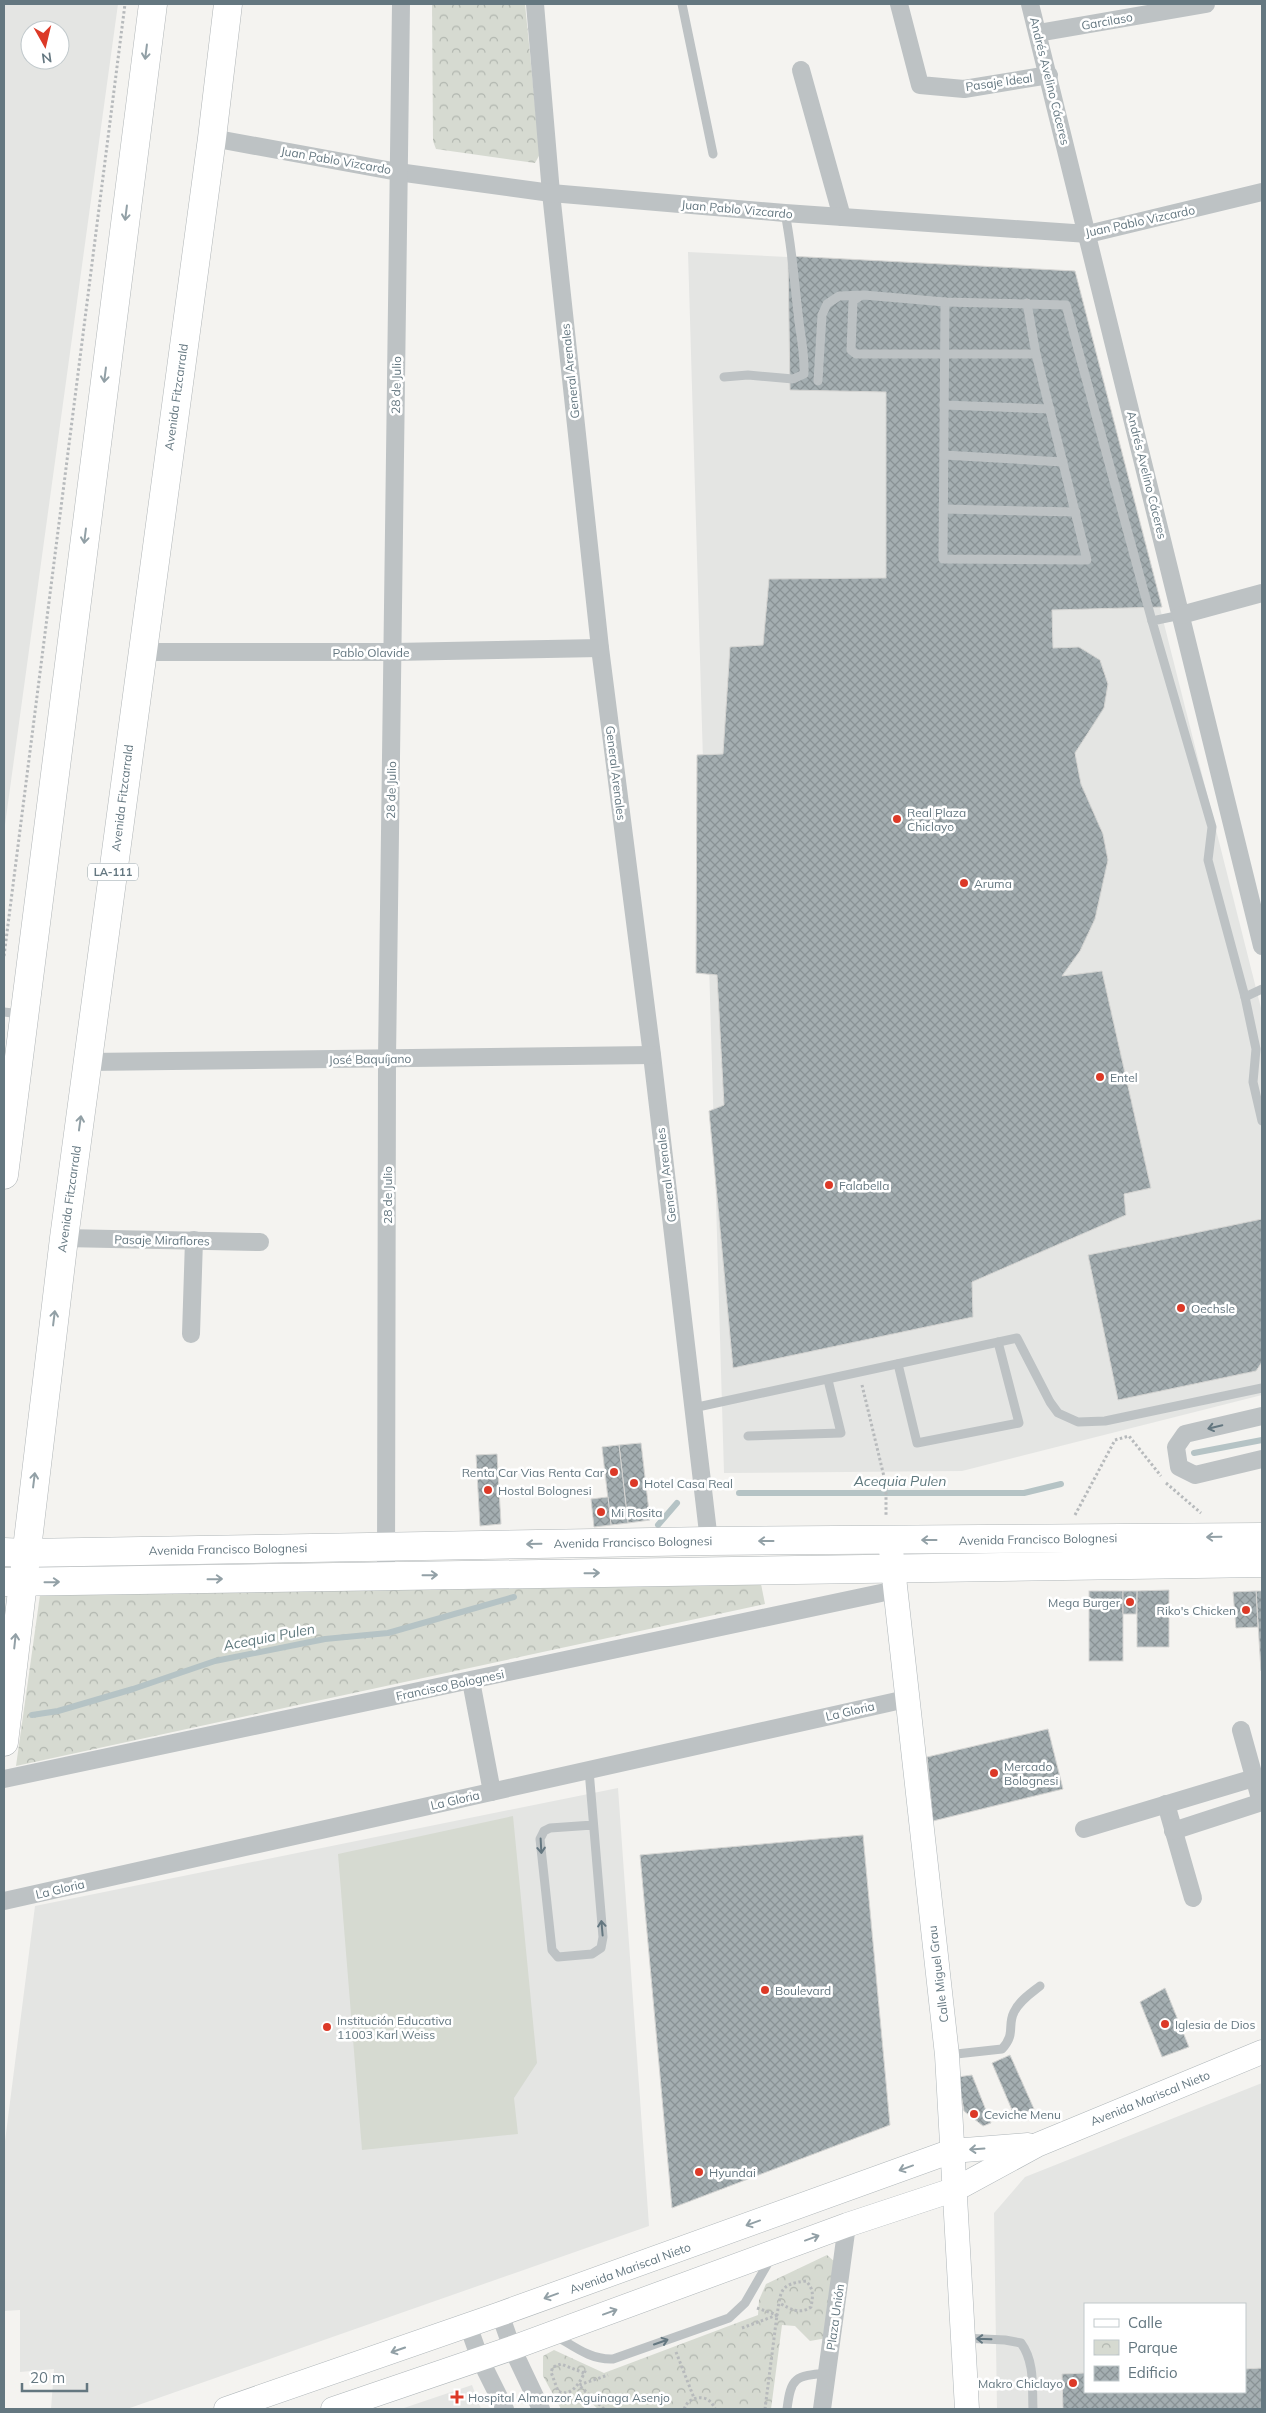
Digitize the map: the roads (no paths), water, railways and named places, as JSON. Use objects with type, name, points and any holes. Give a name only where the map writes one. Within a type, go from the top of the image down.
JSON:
[{"type":"main road","points":[[4,1175],[14,1013],[153,4]]},
{"type":"main road","name":"Avenida Fitzcarrald","points":[[4,1742],[15,1553],[64,1238],[141,652],[212,138],[228,4]]},
{"type":"main road","name":"Avenida Francisco Bolognesi","points":[[15,1553],[709,1541],[888,1528],[1075,1539],[1262,1537]]},
{"type":"main road","name":"Calle Miguel Grau","points":[[888,1528],[947,2055],[967,2409]]},
{"type":"main road","points":[[13,1582],[386,1576],[894,1580],[1262,1563]]},
{"type":"main road","name":"Avenida Mariscal Nieto","points":[[333,2409],[552,2334],[847,2225],[956,2189],[1037,2145],[1262,2052]]},
{"type":"main road","name":"Avenida Mariscal Nieto","points":[[226,2409],[500,2314],[952,2151],[1037,2145]]},
{"type":"street","name":"28 de Julio","points":[[386,1576],[387,1059],[394,652],[401,4]]},
{"type":"street","name":"General Arenales","points":[[535,4],[552,193],[600,648],[652,1055],[709,1541]]},
{"type":"street","name":"Pasaje Ideal","points":[[899,4],[920,85],[964,88],[1049,75]]},
{"type":"street","name":"Andrés Avelino Cáceres","points":[[1030,4],[1262,946]]},
{"type":"street","name":"Garcilaso","points":[[1038,33],[1206,4]]},
{"type":"street","points":[[801,70],[842,217]]},
{"type":"street","name":"Juan Pablo Vizcardo","points":[[212,138],[398,172],[552,193],[785,213],[1088,234],[1262,192]]},
{"type":"street","points":[[1181,615],[1262,593]]},
{"type":"street","name":"Pablo Olavide","points":[[141,652],[394,652],[600,648]]},
{"type":"street","name":"José Baquíjano","points":[[88,1062],[652,1055]]},
{"type":"street","name":"Pasaje Miraflores","points":[[64,1238],[260,1242]]},
{"type":"street","points":[[191,1334],[194,1240]]},
{"type":"street","points":[[1262,1416],[1185,1434],[1176,1447],[1179,1467],[1195,1475],[1262,1459]]},
{"type":"street","name":"Francisco Bolognesi","points":[[4,1778],[472,1681],[894,1580]]},
{"type":"street","points":[[472,1681],[492,1792]]},
{"type":"street","name":"La Gloria","points":[[4,1901],[906,1699]]},
{"type":"street","points":[[1173,1831],[1262,1802],[1241,1730]]},
{"type":"street","points":[[1084,1829],[1254,1778]]},
{"type":"street","points":[[1166,1804],[1193,1898]]},
{"type":"street","name":"Plaza Unión","points":[[822,2409],[847,2225]]},
{"type":"street","points":[[500,2314],[512,2348],[541,2409]]},
{"type":"street","points":[[468,2325],[480,2359],[505,2409]]},
{"type":"lane","points":[[682,4],[713,154]]},
{"type":"lane","points":[[724,377],[748,375],[793,379],[804,374],[805,356],[798,314],[793,253],[785,213]]},
{"type":"lane","points":[[864,295],[853,301],[850,339],[851,350],[856,354],[1036,354]]},
{"type":"lane","points":[[818,381],[822,315],[827,304],[839,296],[864,295],[945,302],[1027,303],[1066,306],[1152,621],[1212,828],[1208,860],[1245,997],[1256,1049],[1253,1082],[1262,1121]]},
{"type":"lane","points":[[945,302],[943,560],[1087,560],[1036,354],[1027,303]]},
{"type":"lane","points":[[944,405],[1050,409]]},
{"type":"lane","points":[[944,455],[1063,462]]},
{"type":"lane","points":[[944,509],[1076,512]]},
{"type":"lane","points":[[1152,621],[1181,615]]},
{"type":"lane","points":[[1245,997],[1262,989]]},
{"type":"lane","points":[[693,1408],[1017,1338],[1050,1402],[1058,1413],[1078,1422],[1105,1421],[1262,1388]]},
{"type":"lane","points":[[898,1364],[917,1443],[1019,1422],[998,1342]]},
{"type":"lane","points":[[748,1436],[841,1433],[828,1380]]},
{"type":"lane","points":[[589,1770],[603,1942],[601,1948],[592,1954],[558,1957],[552,1950],[540,1839],[544,1831],[550,1828],[593,1825]]},
{"type":"lane","points":[[947,2055],[1002,2049],[1010,2040],[1014,2012],[1022,2001],[1040,1986]]},
{"type":"lane","points":[[552,2334],[591,2356],[603,2359],[613,2358],[729,2318],[745,2303],[775,2251]]},
{"type":"lane","points":[[963,2338],[1004,2340],[1021,2343],[1027,2352],[1031,2368],[1032,2409]]},
{"type":"lane","points":[[787,2409],[790,2388],[793,2382],[807,2375],[827,2374]]},
{"type":"waterway","name":"Acequia Pulen","points":[[1194,1453],[1262,1440]]},
{"type":"waterway","name":"Acequia Pulen","points":[[739,1493],[1024,1493],[1061,1484]]},
{"type":"waterway","name":"Acequia Pulen","points":[[658,1525],[677,1503]]},
{"type":"waterway","name":"Acequia Pulen","points":[[32,1715],[58,1711],[133,1689],[215,1661],[325,1639],[388,1633],[514,1597]]},
{"type":"place","name":"Real Plaza Chiclayo","points":[[897,819]]},
{"type":"place","name":"Aruma","points":[[964,883]]},
{"type":"place","name":"Entel","points":[[1100,1077]]},
{"type":"place","name":"Falabella","points":[[829,1185]]},
{"type":"place","name":"Oechsle","points":[[1181,1308]]},
{"type":"place","name":"Renta Car Vias Renta Car","points":[[614,1472]]},
{"type":"place","name":"Hotel Casa Real","points":[[634,1483]]},
{"type":"place","name":"Hostal Bolognesi","points":[[488,1490]]},
{"type":"place","name":"Mi Rosita","points":[[601,1512]]},
{"type":"place","name":"Mega Burger","points":[[1130,1602]]},
{"type":"place","name":"Riko's Chicken","points":[[1246,1610]]},
{"type":"place","name":"Mercado Bolognesi","points":[[994,1773]]},
{"type":"place","name":"Boulevard","points":[[765,1990]]},
{"type":"place","name":"Iglesia de Dios","points":[[1165,2024]]},
{"type":"place","name":"Institución Educativa 11003 Karl Weiss","points":[[327,2027]]},
{"type":"place","name":"Ceviche Menu","points":[[974,2114]]},
{"type":"place","name":"Hyundai","points":[[699,2172]]},
{"type":"place","name":"Makro Chiclayo","points":[[1073,2383]]},
{"type":"place","name":"Hospital Almanzor Aguinaga Asenjo","points":[[457,2397]]}]
